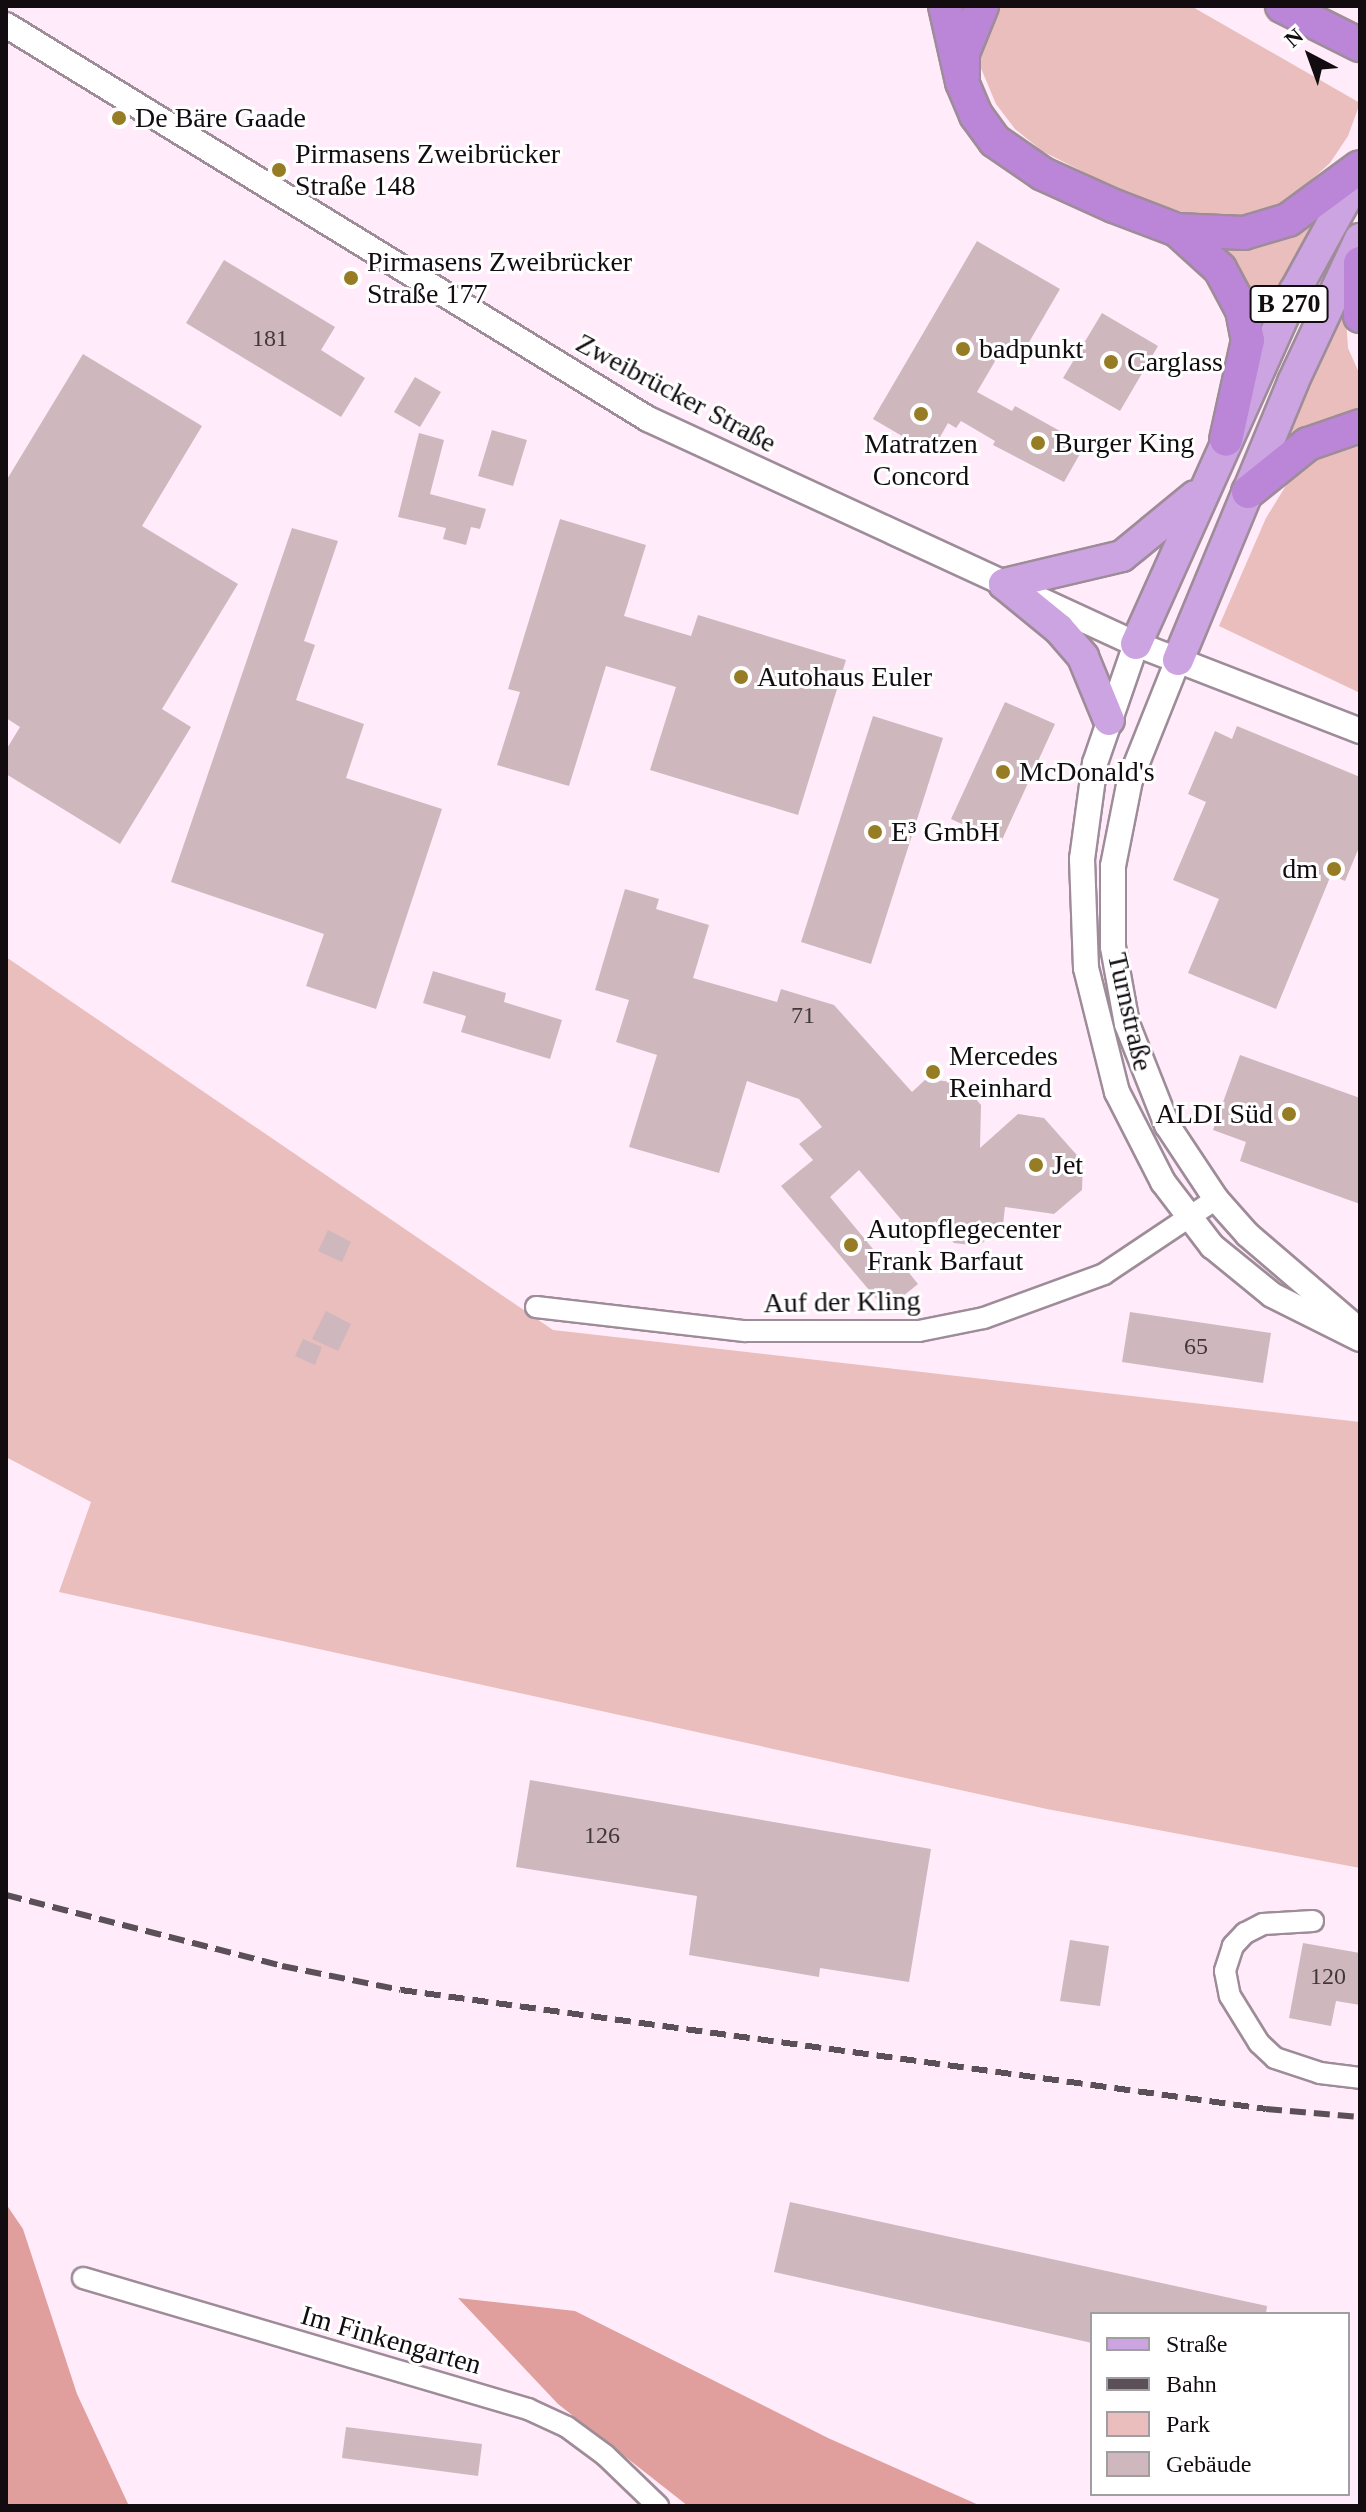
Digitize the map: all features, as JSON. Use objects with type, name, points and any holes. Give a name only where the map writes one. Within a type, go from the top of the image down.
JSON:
[{"type":"highway","points":[[945,6],[962,82],[976,115],[1013,157],[1177,230],[1218,235],[1266,229],[1310,207],[1360,170]]},
{"type":"highway","points":[[962,82],[963,53],[982,6]]},
{"type":"highway","points":[[1282,6],[1351,40]]},
{"type":"highway","points":[[1177,230],[1220,269],[1242,310],[1248,340],[1226,440]]},
{"type":"highway","points":[[1360,263],[1360,316]]},
{"type":"highway","points":[[1248,492],[1308,444],[1360,426]]},
{"type":"main road","name":"B 270","points":[[1136,644],[1295,291],[1360,170]]},
{"type":"main road","name":"B 270","points":[[1178,660],[1248,492],[1360,239]]},
{"type":"main road","points":[[1004,584],[1122,556],[1205,487]]},
{"type":"main road","points":[[1004,584],[1059,629],[1083,657],[1109,720]]},
{"type":"street","name":"Zweibrücker Straße","points":[[6,25],[648,419],[1136,644],[1360,731]]},
{"type":"street","name":"Turnstraße","points":[[1136,644],[1109,720],[1089,792],[1082,859],[1086,968],[1117,1092],[1140,1142],[1189,1219],[1241,1273],[1272,1295],[1360,1339]]},
{"type":"street","name":"Turnstraße","points":[[1178,660],[1127,794],[1113,866],[1113,947],[1127,1024],[1145,1080],[1174,1137],[1216,1199],[1259,1245],[1360,1331]]},
{"type":"street","name":"Auf der Kling","points":[[536,1307],[745,1331],[919,1331],[984,1318],[1104,1274],[1216,1199]]},
{"type":"street","points":[[1313,1921],[1263,1924],[1245,1933],[1233,1946],[1225,1971],[1230,1996],[1259,2043],[1275,2058],[1320,2073],[1360,2078]]},
{"type":"street","name":"Im Finkengarten","points":[[83,2278],[528,2409],[567,2427],[605,2455],[658,2506]]},
{"type":"green space","points":[[996,6],[1191,6],[1360,103],[1348,136],[1330,163],[1290,199],[1265,215],[1206,220],[1123,192],[1042,151],[1015,129],[996,104],[980,66],[983,30]]},
{"type":"green space","points":[[1315,221],[1256,337],[1247,284],[1220,246],[1261,245]]},
{"type":"green space","points":[[1345,304],[1348,348],[1360,375],[1360,413],[1286,442]]},
{"type":"green space","points":[[1360,439],[1358,692],[1219,626],[1266,518],[1295,471],[1331,448]]},
{"type":"green space","points":[[6,957],[553,1330],[1360,1422],[1360,1868],[1047,1809],[59,1592],[91,1502],[6,1457]]},
{"type":"shaded area","points":[[6,2204],[23,2229],[77,2394],[129,2506],[6,2506]]},
{"type":"shaded area","points":[[458,2298],[575,2311],[828,2438],[981,2506],[688,2506],[558,2404]]},
{"type":"building","points":[[977,241],[1060,289],[1021,356],[1004,346],[977,392],[1012,411],[1015,406],[1085,445],[1064,482],[993,445],[995,441],[961,421],[956,428],[948,423],[931,453],[873,419]]},
{"type":"building","points":[[224,260],[335,327],[321,350],[365,378],[341,417],[186,323]]},
{"type":"building","name":"Carglass","points":[[1102,313],[1158,346],[1120,411],[1063,378]]},
{"type":"building","points":[[83,354],[202,426],[142,526],[238,584],[162,709],[191,727],[120,844],[6,774],[6,750],[20,727],[6,718],[6,481]]},
{"type":"building","points":[[415,377],[441,392],[420,427],[394,412]]},
{"type":"building","points":[[492,430],[527,440],[513,486],[478,476]]},
{"type":"building","points":[[419,433],[444,440],[430,494],[486,509],[480,529],[471,527],[466,545],[443,539],[446,528],[398,517]]},
{"type":"building","name":"Autohaus Euler","points":[[560,519],[646,545],[624,616],[691,636],[698,615],[846,660],[798,815],[650,770],[676,687],[606,666],[569,786],[497,765],[520,692],[508,689]]},
{"type":"building","points":[[292,528],[338,541],[304,641],[315,645],[296,700],[364,724],[346,778],[442,809],[376,1009],[306,986],[324,934],[171,882]]},
{"type":"building","name":"McDonald's","points":[[1005,702],[1055,724],[1001,842],[951,819]]},
{"type":"building","name":"E³ GmbH","points":[[873,716],[943,738],[871,964],[801,942]]},
{"type":"building","points":[[1237,726],[1360,777],[1360,845],[1345,881],[1331,875],[1276,1009],[1188,973],[1219,899],[1173,880],[1206,802],[1188,794],[1215,731],[1232,739]]},
{"type":"building","points":[[625,889],[659,899],[656,909],[709,925],[693,978],[777,1002],[781,989],[834,1005],[912,1092],[926,1079],[962,1083],[981,1105],[980,1148],[1018,1114],[1044,1118],[1083,1162],[1082,1190],[1054,1214],[1005,1207],[1003,1225],[979,1246],[954,1243],[935,1221],[916,1237],[859,1170],[830,1197],[892,1272],[902,1264],[918,1284],[886,1310],[781,1186],[813,1160],[799,1144],[822,1127],[799,1099],[747,1081],[719,1173],[629,1147],[657,1055],[616,1042],[629,1000],[595,990]]},
{"type":"building","points":[[433,971],[506,993],[504,1002],[562,1020],[550,1059],[461,1032],[466,1016],[423,1003]]},
{"type":"building","name":"ALDI Süd","points":[[1240,1055],[1360,1098],[1360,1204],[1240,1161],[1246,1142],[1213,1130]]},
{"type":"building","points":[[328,1230],[351,1242],[342,1262],[318,1251]]},
{"type":"building","points":[[326,1311],[351,1324],[338,1351],[312,1339]]},
{"type":"building","points":[[1130,1312],[1271,1333],[1263,1383],[1122,1362]]},
{"type":"building","points":[[303,1339],[322,1347],[315,1365],[295,1356]]},
{"type":"building","points":[[530,1780],[931,1849],[909,1982],[820,1968],[819,1977],[689,1955],[697,1896],[516,1867]]},
{"type":"building","points":[[1070,1940],[1109,1946],[1100,2006],[1060,2001]]},
{"type":"building","points":[[1303,1943],[1360,1953],[1360,2005],[1336,2001],[1331,2026],[1289,2018]]},
{"type":"building","points":[[790,2202],[1267,2306],[1266,2312],[1090,2312],[1090,2343],[774,2272]]},
{"type":"building","points":[[346,2427],[482,2444],[478,2476],[342,2458]]},
{"type":"railway","points":[[6,1895],[282,1966],[401,1990],[1266,2109],[1360,2117]]},
{"type":"place","name":"De Bäre Gaade","points":[[119,118]]},
{"type":"place","name":"Pirmasens Zweibrücker Straße 148","points":[[279,170]]},
{"type":"place","name":"Pirmasens Zweibrücker Straße 177","points":[[351,278]]},
{"type":"place","name":"badpunkt","points":[[963,349]]},
{"type":"place","name":"Carglass","points":[[1111,362]]},
{"type":"place","name":"Matratzen Concord","points":[[921,414]]},
{"type":"place","name":"Burger King","points":[[1038,443]]},
{"type":"place","name":"Autohaus Euler","points":[[741,677]]},
{"type":"place","name":"McDonald's","points":[[1003,772]]},
{"type":"place","name":"E³ GmbH","points":[[875,832]]},
{"type":"place","name":"dm","points":[[1334,869]]},
{"type":"place","name":"Mercedes Reinhard","points":[[933,1072]]},
{"type":"place","name":"ALDI Süd","points":[[1289,1114]]},
{"type":"place","name":"Jet","points":[[1036,1165]]},
{"type":"place","name":"Autopflegecenter Frank Barfaut","points":[[851,1245]]}]
